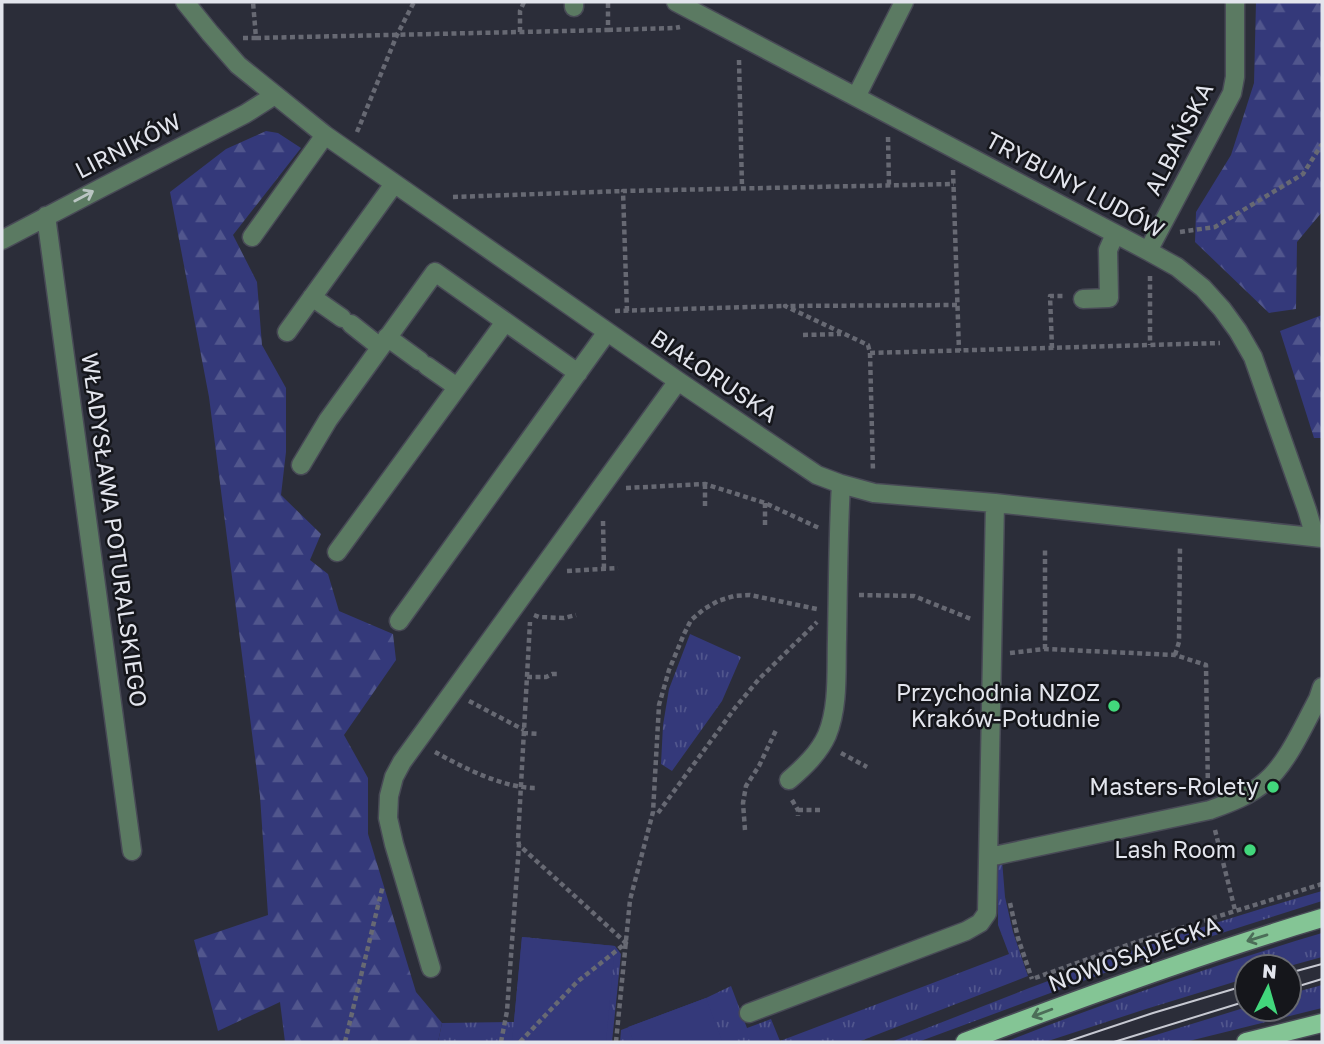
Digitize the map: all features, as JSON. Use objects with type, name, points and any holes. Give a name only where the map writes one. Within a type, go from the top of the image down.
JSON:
[{"type":"main road","name":"NOWOSĄDECKA","points":[[965,1042],[1130,980],[1237,943],[1322,918]]},
{"type":"main road","points":[[1246,1042],[1322,1023]]},
{"type":"street","name":"BIAŁORUSKA","points":[[185,2],[238,65],[325,135],[817,475],[874,493],[995,503],[1319,538]]},
{"type":"street","name":"TRYBUNY LUDÓW","points":[[676,2],[1115,234],[1152,244],[1203,288],[1222,309],[1253,357],[1319,538]]},
{"type":"street","points":[[856,97],[904,2]]},
{"type":"street","name":"ALBAŃSKA","points":[[1152,244],[1232,93],[1235,77],[1235,2]]},
{"type":"street","name":"LIRNIKÓW","points":[[2,240],[245,114],[275,95]]},
{"type":"street","points":[[252,237],[325,135]]},
{"type":"street","points":[[287,332],[394,184]]},
{"type":"street","name":"WŁADYSŁAWA POTURALSKIEGO","points":[[46,216],[132,851]]},
{"type":"street","points":[[1083,299],[1109,298],[1108,250],[1115,234]]},
{"type":"street","points":[[301,465],[328,420],[435,272],[578,373]]},
{"type":"street","points":[[312,297],[347,321],[423,363],[457,387]]},
{"type":"street","points":[[337,552],[505,321]]},
{"type":"street","points":[[399,621],[607,332]]},
{"type":"street","points":[[431,968],[388,818],[389,796],[394,777],[417,740],[678,381]]},
{"type":"street","points":[[789,787],[817,751],[827,734],[832,715],[836,673],[841,484]]},
{"type":"street","points":[[749,1013],[966,931],[980,923],[987,913],[995,503]]},
{"type":"street","points":[[989,857],[1210,810],[1237,800],[1264,783],[1280,766],[1318,699],[1322,687]]},
{"type":"path","points":[[253,2],[256,38]]},
{"type":"path","points":[[355,134],[414,2]]},
{"type":"path","points":[[520,32],[520,11],[524,2]]},
{"type":"path","points":[[608,2],[608,30]]},
{"type":"path","points":[[239,41],[243,38],[675,29],[683,26]]},
{"type":"path","points":[[739,34],[742,187]]},
{"type":"path","points":[[888,133],[889,185]]},
{"type":"path","points":[[1152,244],[1215,227],[1303,174],[1322,144]]},
{"type":"path","points":[[951,146],[959,351]]},
{"type":"path","points":[[449,200],[453,197],[742,187],[954,184]]},
{"type":"path","points":[[623,191],[626,311]]},
{"type":"path","points":[[1150,272],[1150,345]]},
{"type":"path","points":[[608,312],[785,306],[957,305]]},
{"type":"path","points":[[785,306],[868,345],[874,493]]},
{"type":"path","points":[[1051,314],[1052,348]]},
{"type":"path","points":[[803,335],[842,334]]},
{"type":"path","points":[[870,354],[1220,343]]},
{"type":"path","points":[[625,488],[705,484],[765,503],[829,533]]},
{"type":"path","points":[[705,484],[705,506]]},
{"type":"path","points":[[765,503],[765,525]]},
{"type":"path","points":[[603,519],[604,569]]},
{"type":"path","points":[[1175,655],[1179,642],[1180,546]]},
{"type":"path","points":[[1045,548],[1045,649]]},
{"type":"path","points":[[565,571],[618,568]]},
{"type":"path","points":[[847,595],[914,596],[975,621]]},
{"type":"path","points":[[616,1042],[630,900],[653,812],[659,705],[669,670],[691,620],[718,601],[734,596],[750,596],[827,612]]},
{"type":"path","points":[[501,1042],[507,1011],[519,845],[530,621],[535,614],[539,617],[564,618],[576,615]]},
{"type":"path","points":[[658,813],[759,679],[818,621]]},
{"type":"path","points":[[992,656],[1045,649],[1175,655],[1206,665],[1208,795],[1235,910]]},
{"type":"path","points":[[527,677],[558,674]]},
{"type":"path","points":[[464,699],[523,732],[540,734]]},
{"type":"path","points":[[745,830],[743,803],[746,786],[777,728]]},
{"type":"path","points":[[417,740],[463,767],[520,788],[535,788]]},
{"type":"path","points":[[831,747],[867,767]]},
{"type":"path","points":[[789,787],[798,813],[823,810]]},
{"type":"path","points":[[519,845],[626,943]]},
{"type":"path","points":[[345,1042],[384,883]]},
{"type":"path","points":[[1018,938],[1034,979],[1136,942],[1322,884]]},
{"type":"path","points":[[520,1042],[577,982],[626,943]]},
{"type":"green space","points":[[1256,2],[1322,2],[1322,212],[1297,242],[1296,309],[1269,313],[1195,242],[1196,212],[1231,155],[1254,83]]},
{"type":"green space","points":[[266,131],[278,133],[301,148],[233,235],[257,282],[262,345],[286,388],[286,452],[281,495],[321,534],[310,560],[328,574],[339,611],[393,634],[396,660],[344,735],[368,778],[368,834],[416,992],[442,1023],[438,1042],[285,1042],[280,1002],[218,1031],[194,940],[268,915],[260,796],[209,397],[170,192],[226,149]]},
{"type":"green space","points":[[1322,315],[1322,438],[1314,438],[1280,331]]},
{"type":"green space","points":[[690,634],[741,657],[722,701],[672,771],[661,764],[663,725],[669,689]]},
{"type":"green space","points":[[998,860],[1002,860],[1005,897],[1013,932],[1028,976],[858,1042],[620,1042],[621,1030],[731,986],[747,1028],[771,1019],[780,1041],[1009,954],[998,925]]},
{"type":"green space","points":[[1322,891],[1322,901],[1156,954],[918,1042],[891,1042],[1110,958]]},
{"type":"green space","points":[[1322,933],[1322,957],[1303,962],[1303,953],[1258,953]]},
{"type":"green space","points":[[522,937],[615,946],[621,954],[612,1042],[438,1042],[442,1023],[514,1022]]},
{"type":"green space","points":[[522,937],[615,946],[606,1042],[512,1042]]},
{"type":"green space","points":[[1233,961],[1233,982],[1045,1042],[1005,1042],[1083,1012]]},
{"type":"green space","points":[[1322,985],[1322,1008],[1303,1013],[1303,990]]},
{"type":"green space","points":[[706,998],[722,1041],[634,1042],[628,1027]]},
{"type":"green space","points":[[1233,1011],[1233,1023],[1262,1023],[1185,1042],[1133,1042]]},
{"type":"tram line","points":[[1303,969],[1322,964]]},
{"type":"tram line","points":[[1303,985],[1322,979]]},
{"type":"tram line","points":[[1066,1042],[1233,989]]},
{"type":"tram line","points":[[1114,1042],[1233,1005]]},
{"type":"place","name":"Przychodnia NZOZ Kraków-Południe","points":[[1114,706]]},
{"type":"place","name":"Masters-Rolety","points":[[1273,787]]},
{"type":"place","name":"Lash Room","points":[[1250,850]]}]
